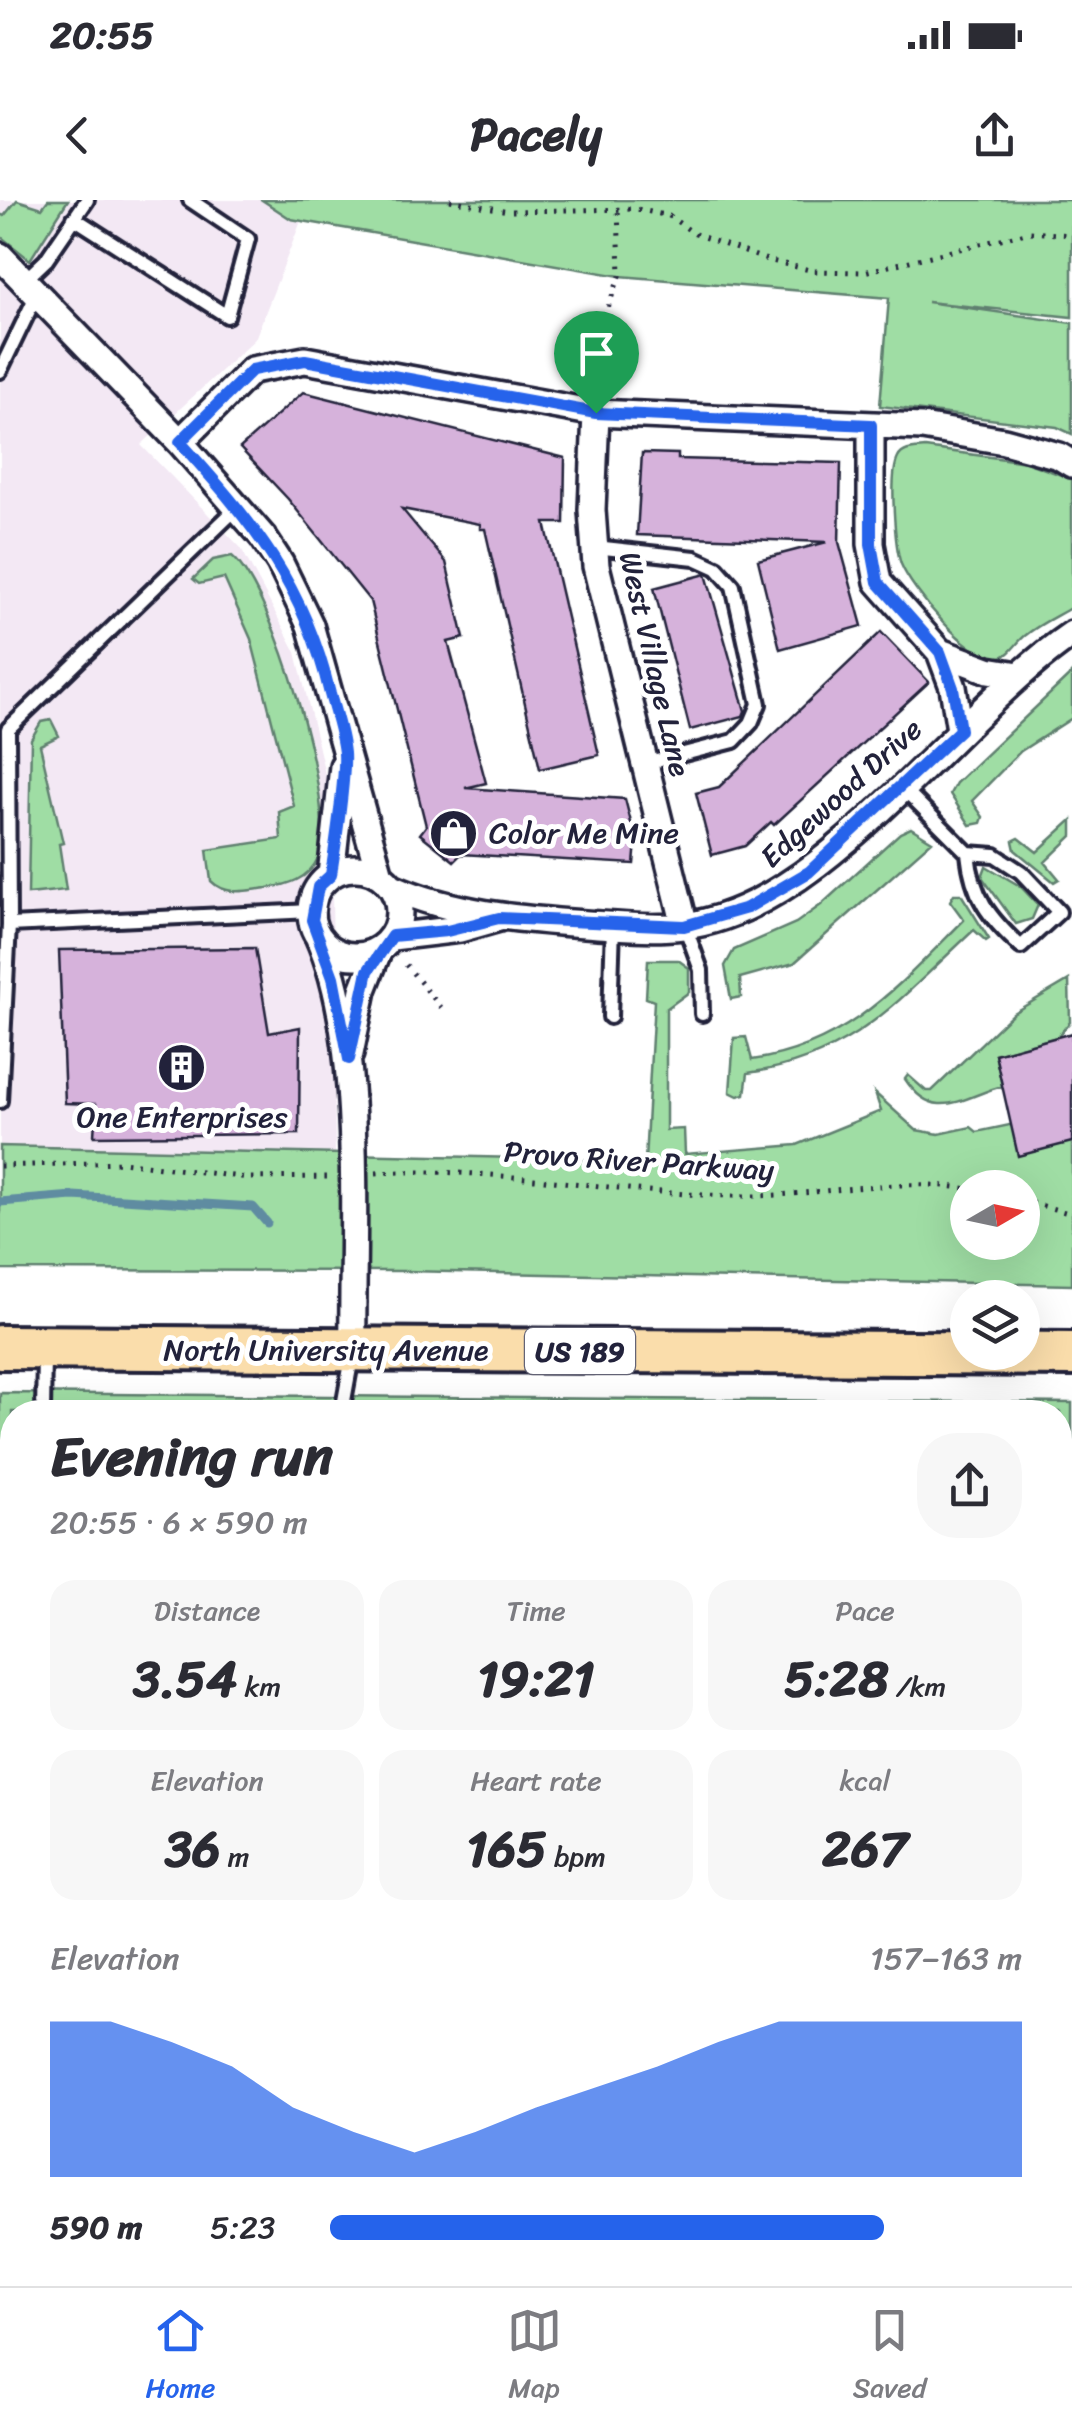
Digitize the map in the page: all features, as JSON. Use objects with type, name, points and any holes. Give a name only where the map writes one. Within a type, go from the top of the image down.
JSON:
[{"type":"highway","name":"North University Avenue","points":[[0,1347],[1072,1354]]},
{"type":"street","points":[[0,256],[238,507],[280,563],[304,610],[344,756],[398,921],[368,971],[349,1059]]},
{"type":"street","points":[[180,442],[252,370],[305,360],[596,413],[922,427],[1004,441],[1059,456],[1072,464]]},
{"type":"street","name":"West Village Lane","points":[[596,413],[594,547],[684,926]]},
{"type":"street","points":[[871,425],[871,544],[878,582],[940,652],[953,688],[960,730]]},
{"type":"street","name":"Edgewood Drive","points":[[386,881],[499,918],[684,926],[747,908],[790,886],[1019,675],[1072,634]]},
{"type":"street","points":[[940,652],[988,670],[1019,675]]},
{"type":"street","points":[[331,875],[344,756]]},
{"type":"street","points":[[353,1350],[358,1174],[349,1059],[333,977],[315,924],[318,887],[331,875],[347,868],[386,881]]},
{"type":"street","name":"Edgewood Drive","points":[[386,943],[499,918]]},
{"type":"street","points":[[315,924],[346,955],[386,943]]},
{"type":"lane","points":[[0,370],[32,286],[87,200]]},
{"type":"lane","points":[[74,218],[227,316],[248,239],[190,200]]},
{"type":"lane","points":[[0,1101],[9,925],[8,728],[238,507]]},
{"type":"lane","points":[[594,547],[695,558],[717,568],[732,586],[759,704],[751,724],[734,741],[644,764]]},
{"type":"lane","points":[[901,786],[968,852],[996,855],[1022,872],[1059,912],[1022,947],[981,906],[971,882],[968,852]]},
{"type":"lane","points":[[9,925],[315,924]]},
{"type":"lane","points":[[610,1017],[612,925]]},
{"type":"lane","points":[[684,926],[702,970],[702,1014]]},
{"type":"lane","points":[[44,1348],[44,1400]]},
{"type":"lane","points":[[344,1400],[353,1350]]},
{"type":"path","points":[[450,200],[508,211],[618,206],[669,216],[695,234],[814,272],[864,272],[1030,232],[1072,235]]},
{"type":"path","points":[[596,413],[596,382],[609,304],[620,276],[618,206]]},
{"type":"path","points":[[406,965],[446,1012]]},
{"type":"path","points":[[0,1166],[122,1162],[248,1178],[320,1179]]},
{"type":"path","name":"Provo River Parkway","points":[[358,1174],[463,1170],[714,1196],[784,1196],[926,1183],[950,1187]]},
{"type":"path","points":[[1040,1205],[1072,1214]]},
{"type":"shaded area","points":[[0,200],[269,200],[301,221],[255,339],[141,445],[241,548],[296,652],[331,799],[335,1153],[0,1152]]},
{"type":"green space","points":[[17,200],[42,208],[48,200],[68,200],[30,260],[0,236],[0,214],[4,216]]},
{"type":"green space","points":[[262,200],[1072,200],[1072,317],[927,302],[1072,323],[1072,434],[1057,427],[880,406],[889,298],[620,276],[291,219]]},
{"type":"green space","points":[[925,448],[1026,462],[1072,479],[1072,607],[1031,631],[1002,657],[985,656],[957,636],[916,590],[901,564],[894,511],[895,467],[903,452]]},
{"type":"green space","points":[[232,556],[266,611],[283,654],[311,750],[322,832],[318,858],[303,876],[283,885],[238,891],[211,881],[207,850],[281,839],[279,812],[294,806],[251,639],[224,578],[199,584],[193,579],[213,560]]},
{"type":"green space","points":[[1072,673],[1072,718],[1021,751],[972,801],[983,817],[981,823],[970,825],[950,794],[956,783]]},
{"type":"green space","points":[[51,720],[59,736],[40,745],[63,843],[59,844],[66,890],[28,894],[31,739],[41,722]]},
{"type":"green space","points":[[1072,820],[1072,836],[1045,862],[1059,879],[1054,882],[1015,850],[1013,841],[1019,838],[1037,852]]},
{"type":"green space","points":[[911,828],[932,841],[794,963],[740,978],[741,997],[731,999],[725,966],[734,950],[796,923],[900,833]]},
{"type":"green space","points":[[986,866],[1020,886],[1038,905],[1032,919],[1016,924],[982,877]]},
{"type":"green space","points":[[954,894],[961,894],[989,939],[986,941],[974,930],[873,1022],[817,1054],[748,1073],[745,1094],[730,1092],[734,1038],[746,1037],[752,1060],[786,1053],[844,1027],[894,989],[964,920],[950,901]]},
{"type":"green space","points":[[648,960],[678,960],[689,968],[689,992],[666,1009],[666,1130],[684,1129],[685,1154],[797,1145],[881,1111],[875,1093],[916,1130],[939,1134],[971,1127],[977,1132],[1019,1123],[1072,1138],[1072,1285],[1040,1284],[1040,1280],[950,1282],[405,1271],[0,1270],[0,1146],[645,1161],[654,1001],[646,998]]},
{"type":"green space","points":[[1069,980],[1070,1022],[1057,1037],[995,1054],[1002,1086],[950,1104],[938,1104],[916,1093],[905,1079],[908,1075],[926,1091],[932,1091],[1013,1013]]},
{"type":"green space","points":[[0,1393],[750,1400],[0,1400]]},
{"type":"building","points":[[303,392],[565,458],[564,523],[545,523],[599,755],[540,769],[485,529],[480,529],[480,524],[402,509],[446,562],[464,638],[448,642],[486,783],[465,788],[625,799],[636,842],[634,864],[461,854],[454,861],[420,834],[426,826],[370,601],[288,499],[240,448]]},
{"type":"building","points":[[642,453],[678,454],[678,459],[841,463],[839,542],[862,626],[780,649],[758,560],[827,542],[637,535]]},
{"type":"building","points":[[706,574],[745,711],[743,716],[690,730],[654,588]]},
{"type":"building","points":[[881,632],[929,682],[774,825],[771,822],[745,846],[712,855],[696,793],[719,787]]},
{"type":"building","name":"One Enterprises","points":[[255,948],[269,1033],[300,1027],[299,1134],[94,1136],[96,1104],[65,1103],[59,950]]},
{"type":"building","points":[[1072,1033],[1072,1142],[1018,1156],[995,1054]]},
{"type":"waterway","points":[[0,1202],[73,1196],[253,1207],[267,1223]]},
{"type":"place","name":"Color Me Mine","points":[[454,833]]},
{"type":"place","name":"One Enterprises","points":[[182,1068]]},
{"type":"route","points":[[305,360],[596,413],[871,425],[871,544],[878,582],[940,652],[953,688],[960,730],[809,872],[768,900],[747,908],[684,926],[499,918],[460,929],[392,936],[379,949],[368,971],[349,1059],[333,977],[312,920],[312,903],[318,887],[331,875],[344,756],[327,680],[298,595],[280,563],[263,536],[180,442],[225,392],[252,370],[305,360]]}]
